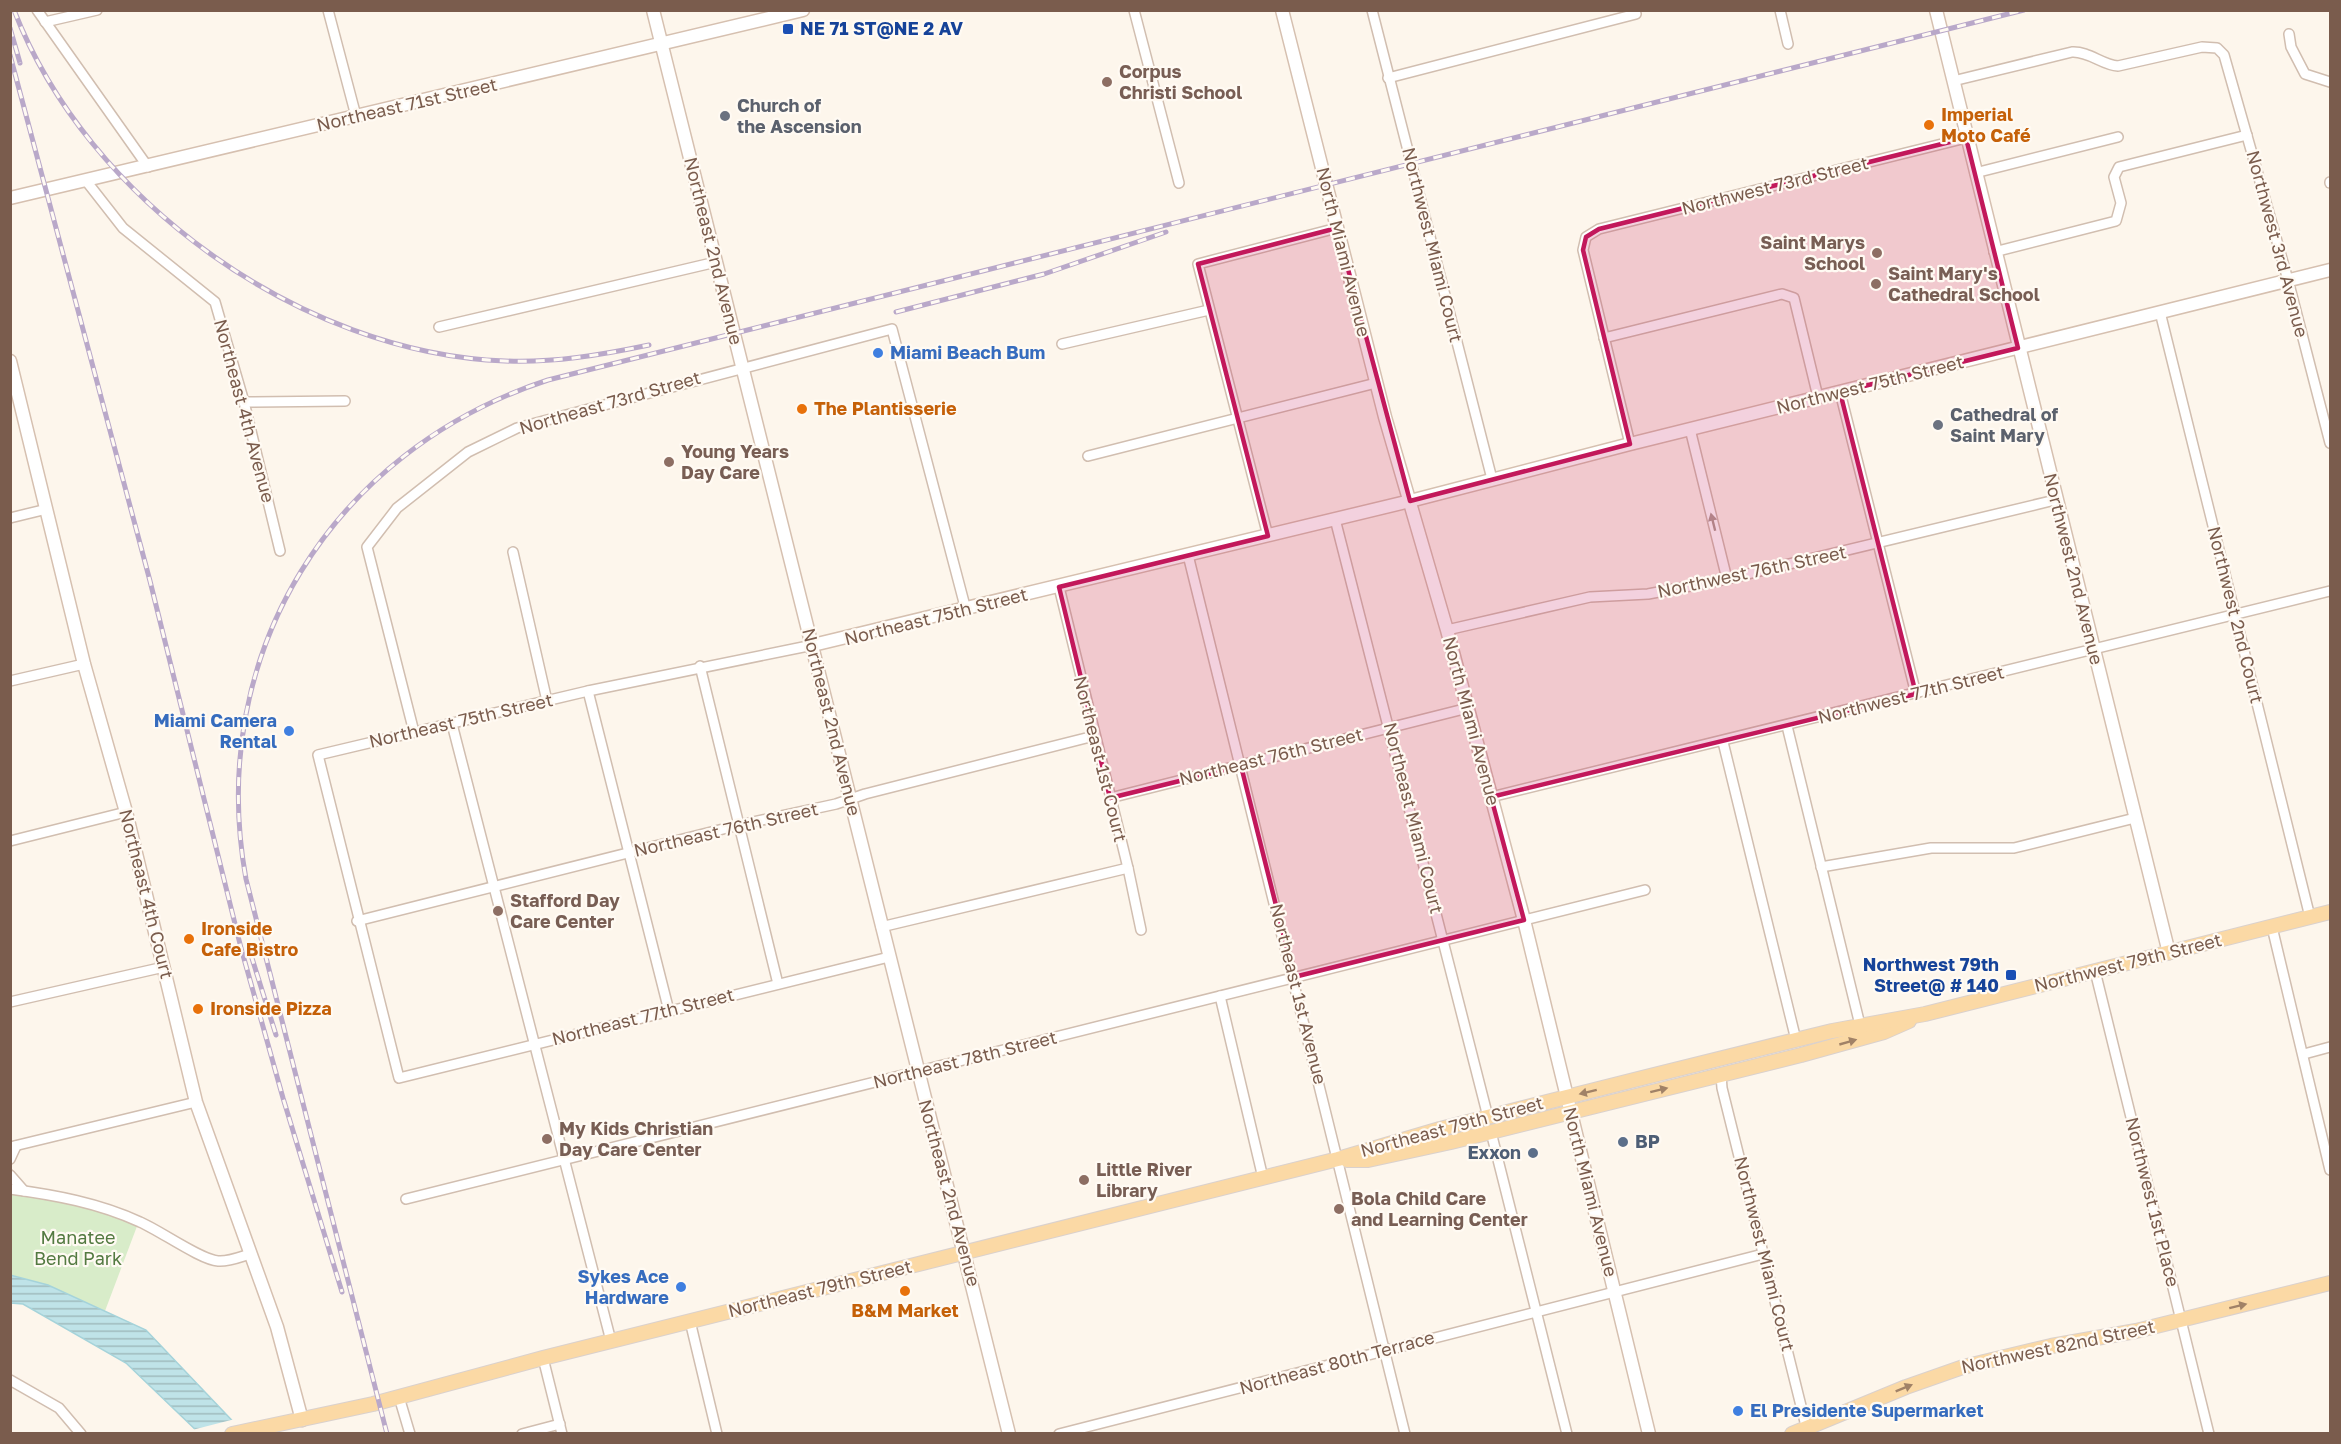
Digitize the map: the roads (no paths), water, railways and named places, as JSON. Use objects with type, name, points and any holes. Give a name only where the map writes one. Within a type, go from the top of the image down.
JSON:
[{"type":"main road","name":"Northwest 79th Street","points":[[1566,1097],[1860,1025],[1925,1014],[2331,912]]},
{"type":"main road","name":"Northwest 79th Street","points":[[1570,1112],[1884,1032],[1925,1014]]},
{"type":"main road","points":[[1721,1075],[1731,1067],[1796,1040]]},
{"type":"main road","name":"Northeast 79th Street","points":[[232,1434],[399,1397],[543,1358],[1338,1160],[1374,1147],[1566,1097]]},
{"type":"main road","name":"Northeast 79th Street","points":[[1338,1160],[1368,1160],[1570,1112]]},
{"type":"main road","name":"Northwest 82nd Street","points":[[1792,1434],[1807,1431],[1955,1370],[2051,1346],[2181,1320],[2331,1283]]},
{"type":"main road","name":"Northeast 79th Street","points":[[267,1434],[302,1420]]},
{"type":"street","points":[[37,10],[148,167]]},
{"type":"street","points":[[45,22],[97,10]]},
{"type":"street","points":[[328,10],[356,116]]},
{"type":"street","name":"Northeast 2nd Avenue","points":[[653,10],[1009,1434]]},
{"type":"street","name":"Northeast 71st Street","points":[[10,198],[87,182],[803,10]]},
{"type":"street","points":[[1134,10],[1179,183]]},
{"type":"street","name":"North Miami Avenue","points":[[1282,10],[1376,383],[1447,630],[1524,920],[1649,1434]]},
{"type":"street","name":"Northwest Miami Court","points":[[1372,10],[1492,479]]},
{"type":"street","points":[[1780,10],[1788,44]]},
{"type":"street","name":"Northwest 2nd Avenue","points":[[1936,10],[2055,500],[2169,953]]},
{"type":"street","points":[[1388,78],[1636,13]]},
{"type":"street","points":[[2289,34],[2291,47],[2305,74],[2331,82]]},
{"type":"street","name":"Northwest 3rd Avenue","points":[[1953,81],[2072,52],[2080,51],[2110,66],[2118,66],[2202,47],[2217,48],[2224,55],[2288,280],[2331,443]]},
{"type":"street","points":[[1994,252],[2116,221],[2120,215],[2121,203],[2114,177],[2119,167],[2247,135]]},
{"type":"street","points":[[1975,173],[2118,137]]},
{"type":"street","name":"Northwest 73rd Street","points":[[1604,338],[1583,250],[1586,237],[1599,229],[1966,138]]},
{"type":"street","name":"Northeast 4th Avenue","points":[[87,182],[123,228],[214,302],[244,402],[280,551]]},
{"type":"street","points":[[1268,536],[1198,264],[1337,228]]},
{"type":"street","points":[[439,327],[716,262]]},
{"type":"street","name":"Northwest 75th Street","points":[[1410,501],[2331,270]]},
{"type":"street","points":[[1630,444],[1604,338],[1782,294],[1794,298],[1818,397]]},
{"type":"street","points":[[1062,344],[1209,310]]},
{"type":"street","name":"Northwest 2nd Court","points":[[2160,312],[2310,917]]},
{"type":"street","name":"Northeast 73rd Street","points":[[414,732],[367,547],[397,508],[468,452],[516,428],[742,366],[892,329],[966,610]]},
{"type":"street","name":"Northeast 4th Court","points":[[10,361],[84,664],[126,812],[196,1102],[281,1338],[302,1420]]},
{"type":"street","points":[[1088,456],[1376,383]]},
{"type":"street","points":[[1840,392],[1917,694]]},
{"type":"street","points":[[244,402],[345,401]]},
{"type":"street","points":[[1690,429],[1727,579]]},
{"type":"street","name":"Northwest 76th Street","points":[[1447,630],[1590,597],[1648,594],[1727,579],[2055,500]]},
{"type":"street","name":"Northeast 75th Street","points":[[357,921],[318,755],[588,691],[700,666],[813,645],[966,610],[1410,501]]},
{"type":"street","points":[[10,518],[47,509]]},
{"type":"street","name":"Northeast Miami Court","points":[[1335,519],[1488,1117]]},
{"type":"street","points":[[513,552],[547,701]]},
{"type":"street","name":"Northeast 1st Avenue","points":[[1188,555],[1405,1434]]},
{"type":"street","name":"Northeast 1st Court","points":[[1059,587],[1141,930]]},
{"type":"street","name":"Northwest 77th Street","points":[[1491,798],[2331,591]]},
{"type":"street","points":[[10,681],[84,664]]},
{"type":"street","points":[[700,666],[778,984]]},
{"type":"street","points":[[588,691],[669,1011]]},
{"type":"street","name":"Northeast 76th Street","points":[[1110,798],[1468,708]]},
{"type":"street","points":[[452,724],[611,1341]]},
{"type":"street","points":[[1787,726],[1860,1025]]},
{"type":"street","name":"Northeast 76th Street","points":[[357,921],[1094,736]]},
{"type":"street","points":[[1723,742],[1796,1040]]},
{"type":"street","points":[[10,841],[126,812]]},
{"type":"street","points":[[1821,867],[1931,848],[2014,848],[2135,818]]},
{"type":"street","points":[[881,927],[1128,868]]},
{"type":"street","name":"Northeast 78th Street","points":[[406,1199],[1645,890]]},
{"type":"street","name":"Northeast 77th Street","points":[[357,921],[399,1078],[889,957]]},
{"type":"street","points":[[2272,927],[2330,1169]]},
{"type":"street","points":[[10,1002],[164,967]]},
{"type":"street","name":"Northwest 1st Place","points":[[2095,971],[2209,1434]]},
{"type":"street","points":[[1220,996],[1263,1178]]},
{"type":"street","points":[[2304,1054],[2331,1047]]},
{"type":"street","name":"Northwest Miami Court","points":[[1721,1075],[1722,1088],[1807,1431]]},
{"type":"street","points":[[10,1159],[13,1147],[196,1102]]},
{"type":"street","points":[[1491,1132],[1567,1434]]},
{"type":"street","points":[[10,1174],[24,1191]]},
{"type":"street","points":[[10,1189],[51,1194],[113,1210],[161,1232],[207,1258],[218,1261],[250,1254]]},
{"type":"street","name":"Northeast 80th Terrace","points":[[1059,1434],[1385,1351],[1535,1310],[1763,1254]]},
{"type":"street","points":[[690,1322],[717,1434]]},
{"type":"street","points":[[522,1434],[561,1429],[543,1358]]},
{"type":"street","points":[[10,1380],[59,1408],[81,1434]]},
{"type":"street","points":[[399,1397],[410,1434]]},
{"type":"water","points":[[10,1275],[48,1285],[146,1330],[244,1433],[199,1433],[126,1363],[23,1304],[11,1303]]},
{"type":"railway","points":[[14,10],[48,79],[93,144],[148,203],[211,254],[280,297],[353,330],[429,352],[505,361],[541,361],[595,355],[649,345]]},
{"type":"railway","points":[[387,1434],[246,879],[238,796],[246,716],[267,641],[301,571],[347,509],[404,456],[472,412],[548,380],[2024,10]]},
{"type":"railway","points":[[10,28],[20,63]]},
{"type":"railway","points":[[10,55],[150,581],[241,948],[283,1098],[342,1292]]},
{"type":"railway","points":[[896,312],[1044,274],[1166,232]]},
{"type":"railway","points":[[251,955],[276,1035]]},
{"type":"place","name":"NE 71 ST@NE 2 AV","points":[[788,29]]},
{"type":"place","name":"Corpus Christi School","points":[[1107,82]]},
{"type":"place","name":"Church of the Ascension","points":[[725,116]]},
{"type":"place","name":"Imperial Moto Café","points":[[1929,125]]},
{"type":"place","name":"Saint Marys School","points":[[1877,253]]},
{"type":"place","name":"Saint Mary's Cathedral School","points":[[1876,284]]},
{"type":"place","name":"Miami Beach Bum","points":[[878,353]]},
{"type":"place","name":"The Plantisserie","points":[[802,409]]},
{"type":"place","name":"Cathedral of Saint Mary","points":[[1938,425]]},
{"type":"place","name":"Young Years Day Care","points":[[669,462]]},
{"type":"place","name":"Miami Camera Rental","points":[[289,731]]},
{"type":"place","name":"Stafford Day Care Center","points":[[498,911]]},
{"type":"place","name":"Ironside Cafe Bistro","points":[[189,939]]},
{"type":"place","name":"Northwest 79th Street@ # 140","points":[[2011,975]]},
{"type":"place","name":"Ironside Pizza","points":[[198,1009]]},
{"type":"place","name":"My Kids Christian Day Care Center","points":[[547,1139]]},
{"type":"place","name":"BP","points":[[1623,1142]]},
{"type":"place","name":"Exxon","points":[[1533,1153]]},
{"type":"place","name":"Little River Library","points":[[1084,1180]]},
{"type":"place","name":"Bola Child Care and Learning Center","points":[[1339,1209]]},
{"type":"place","name":"Sykes Ace Hardware","points":[[681,1287]]},
{"type":"place","name":"B&M Market","points":[[905,1291]]},
{"type":"place","name":"El Presidente Supermarket","points":[[1738,1411]]},
{"type":"park label","name":"Manatee Bend Park","points":[[78,1248]]}]
